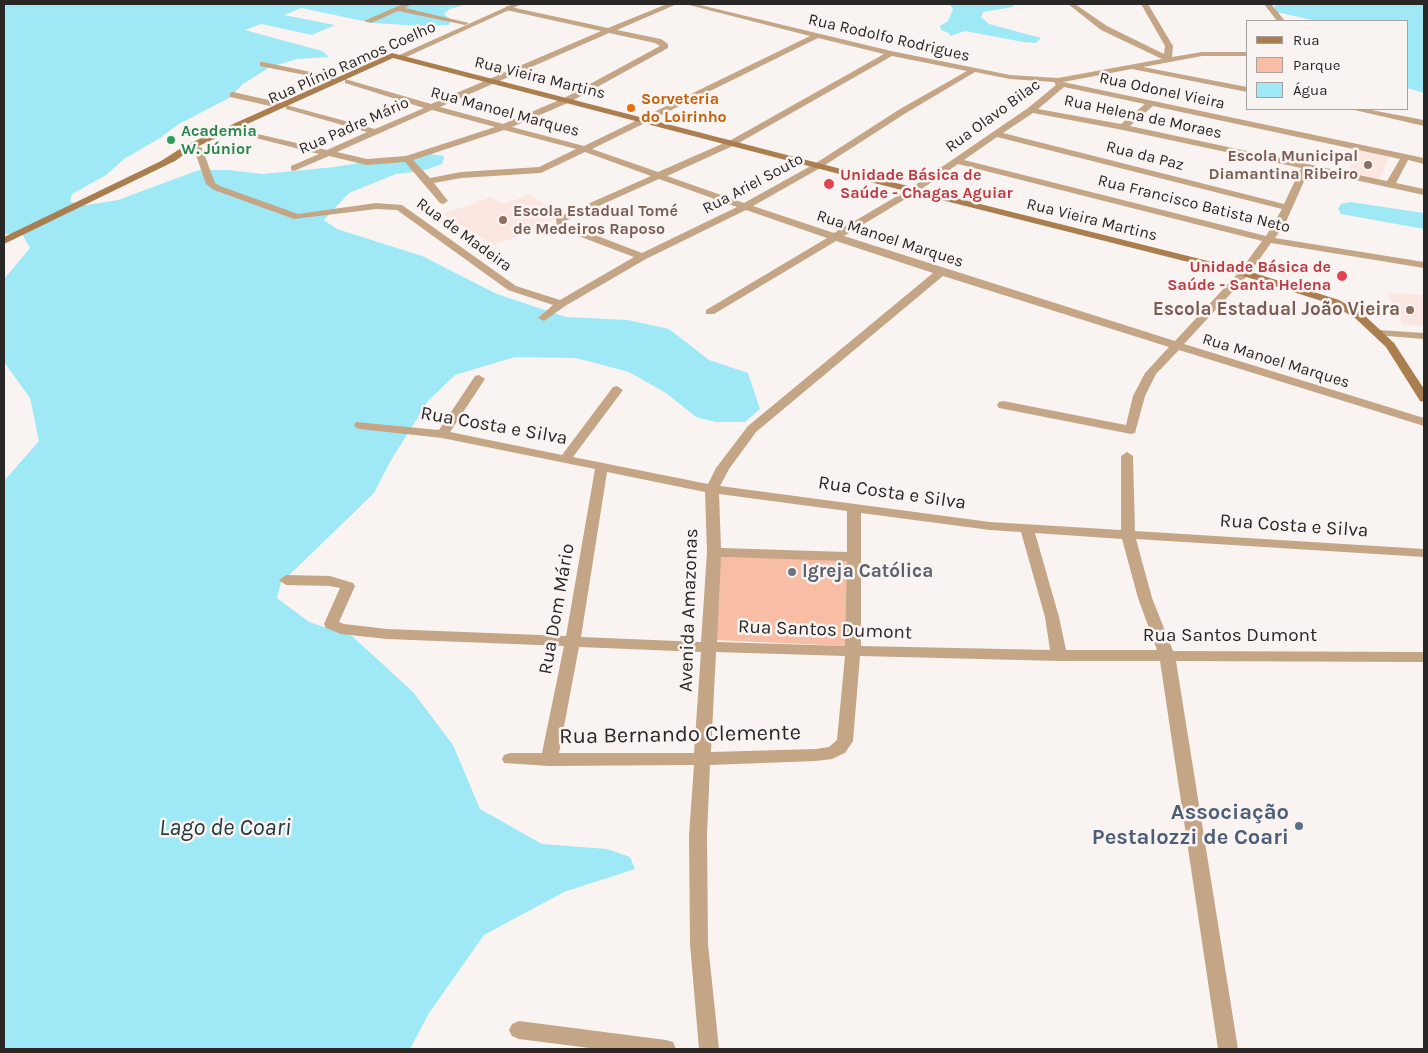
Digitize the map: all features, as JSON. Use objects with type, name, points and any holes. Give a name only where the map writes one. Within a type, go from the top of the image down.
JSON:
[{"type":"main road","name":"Rua Plínio Ramos Coelho","points":[[194,148],[335,79],[395,56]]},
{"type":"main road","name":"Rua Plínio Ramos Coelho","points":[[194,148],[236,132],[348,81],[395,56]]},
{"type":"main road","name":"Rua Vieira Martins","points":[[395,56],[1244,273],[1335,302],[1359,316],[1378,333],[1398,355],[1424,398]]},
{"type":"main road","points":[[4,240],[194,148]]},
{"type":"street","points":[[368,21],[410,4]]},
{"type":"street","name":"Rua Plínio Ramos Coelho","points":[[395,56],[465,22],[518,4]]},
{"type":"street","name":"Rua Padre Mário","points":[[294,168],[607,30],[673,4]]},
{"type":"street","name":"Rua Rodolfo Rodrigues","points":[[688,4],[972,71],[1040,79]]},
{"type":"street","points":[[1071,4],[1104,28],[1168,59],[1169,46],[1145,4]]},
{"type":"street","points":[[1267,4],[1280,20]]},
{"type":"street","points":[[236,132],[367,162],[407,159],[504,128],[567,100],[664,46],[663,42],[508,6]]},
{"type":"street","name":"Rua Plínio Ramos Coelho","points":[[395,56],[508,6]]},
{"type":"street","points":[[398,9],[465,22]]},
{"type":"street","points":[[428,181],[461,175],[541,170],[818,35]]},
{"type":"street","points":[[642,257],[561,226],[560,220],[612,195],[662,176],[734,142],[891,53]]},
{"type":"street","name":"Rua Olavo Bilac","points":[[710,312],[914,190],[1032,110],[1060,82],[1168,59],[1202,54],[1246,54]]},
{"type":"street","points":[[263,64],[335,79]]},
{"type":"street","points":[[1128,66],[1246,90]]},
{"type":"street","name":"Rua Ariel Souto","points":[[544,318],[561,304],[642,257],[745,208],[820,165],[903,111],[972,71]]},
{"type":"street","name":"Rua Odonel Vieira","points":[[1040,79],[1424,161]]},
{"type":"street","name":"Rua Manoel Marques","points":[[348,81],[432,108],[585,149],[745,208],[941,272],[1176,347],[1424,422]]},
{"type":"street","points":[[233,95],[279,105]]},
{"type":"street","points":[[1123,126],[1150,104]]},
{"type":"street","points":[[289,107],[376,132]]},
{"type":"street","name":"Rua Helena de Moraes","points":[[1032,110],[1123,126],[1306,168],[1424,192]]},
{"type":"street","points":[[1369,110],[1424,123]]},
{"type":"street","name":"Rua da Paz","points":[[995,134],[1288,208]]},
{"type":"street","name":"Rua de Madeira","points":[[194,148],[211,184],[216,188],[297,217],[376,206],[399,207],[512,288],[561,304]]},
{"type":"street","points":[[1390,185],[1405,158]]},
{"type":"street","points":[[407,159],[428,181],[443,201]]},
{"type":"street","name":"Rua Francisco Batista Neto","points":[[958,161],[1303,247],[1424,265]]},
{"type":"street","points":[[1003,404],[1131,430],[1139,396],[1148,379],[1244,273],[1280,224],[1306,168]]},
{"type":"street","name":"Avenida Amazonas","points":[[708,1049],[699,944],[698,834],[700,758],[714,552],[712,489],[722,468],[752,430],[941,272]]},
{"type":"street","points":[[1378,333],[1424,336]]},
{"type":"street","points":[[442,434],[479,379]]},
{"type":"street","points":[[566,458],[617,390]]},
{"type":"street","name":"Rua Costa e Silva","points":[[360,425],[442,434],[602,465],[712,489],[1027,530],[1424,553]]},
{"type":"street","points":[[1127,456],[1128,535],[1146,598],[1167,656],[1228,1049]]},
{"type":"street","name":"Rua Dom Mário","points":[[549,760],[573,641],[602,465]]},
{"type":"street","points":[[853,651],[854,507]]},
{"type":"street","points":[[1027,530],[1052,618],[1060,656]]},
{"type":"street","points":[[714,552],[777,556],[854,557]]},
{"type":"street","name":"Rua Santos Dumont","points":[[286,580],[330,581],[348,586],[331,624],[341,630],[708,647],[853,651],[1060,656],[1424,657]]},
{"type":"street","name":"Rua Bernando Clemente","points":[[510,759],[700,758],[832,753],[843,746],[845,741],[853,651]]},
{"type":"street","points":[[519,1030],[666,1049]]},
{"type":"shaded area","name":"Escola Municipal Diamantina Ribeiro","points":[[1357,150],[1389,157],[1380,179],[1347,172]]},
{"type":"shaded area","name":"Escola Estadual Tomé de Medeiros Raposo","points":[[529,195],[565,215],[540,225],[543,227],[494,245],[443,214],[491,197],[503,204]]},
{"type":"shaded area","name":"Escola Estadual João Vieira","points":[[1387,293],[1424,295],[1424,326],[1402,324]]},
{"type":"green space","points":[[720,557],[849,560],[846,646],[714,640]]},
{"type":"water","name":"Lago de Coari","points":[[4,4],[468,4],[450,9],[444,14],[452,21],[448,25],[423,26],[373,23],[301,8],[284,15],[335,25],[312,35],[261,24],[245,30],[322,51],[329,57],[297,59],[270,67],[243,84],[229,98],[179,124],[160,138],[124,159],[106,175],[72,194],[70,202],[87,205],[118,200],[199,170],[228,170],[263,174],[334,167],[423,153],[444,156],[442,164],[422,171],[396,174],[349,193],[324,220],[337,229],[422,256],[497,294],[566,317],[628,320],[669,329],[709,360],[748,373],[760,409],[745,422],[716,422],[696,417],[666,393],[629,372],[576,358],[515,357],[455,375],[428,401],[390,462],[374,493],[281,583],[277,598],[309,622],[352,636],[413,692],[453,745],[480,809],[542,844],[607,849],[630,857],[635,869],[564,892],[484,935],[429,1013],[410,1049],[4,1049],[4,481],[39,441],[30,398],[4,362],[4,279],[30,248],[22,234],[4,234]]},
{"type":"water","points":[[949,4],[1013,5],[1013,7],[983,12],[981,17],[989,24],[1041,38],[1036,43],[1023,42],[965,31],[950,36],[949,33],[941,30],[940,26],[948,21],[953,9]]},
{"type":"water","points":[[1280,4],[1424,4],[1424,93],[1408,88],[1408,20],[1312,20],[1276,12],[1274,6]]},
{"type":"waterway","points":[[1350,209],[1424,221]]},
{"type":"place","name":"Sorveteria do Loirinho","points":[[631,108]]},
{"type":"place","name":"Academia W. Júnior","points":[[171,140]]},
{"type":"place","name":"Escola Municipal Diamantina Ribeiro","points":[[1368,165]]},
{"type":"place","name":"Unidade Básica de Saúde - Chagas Aguiar","points":[[829,184]]},
{"type":"place","name":"Escola Estadual Tomé de Medeiros Raposo","points":[[503,220]]},
{"type":"place","name":"Unidade Básica de Saúde - Santa Helena","points":[[1342,276]]},
{"type":"place","name":"Escola Estadual João Vieira","points":[[1410,310]]},
{"type":"place","name":"Igreja Católica","points":[[792,572]]},
{"type":"place","name":"Associação Pestalozzi de Coari","points":[[1299,826]]}]
